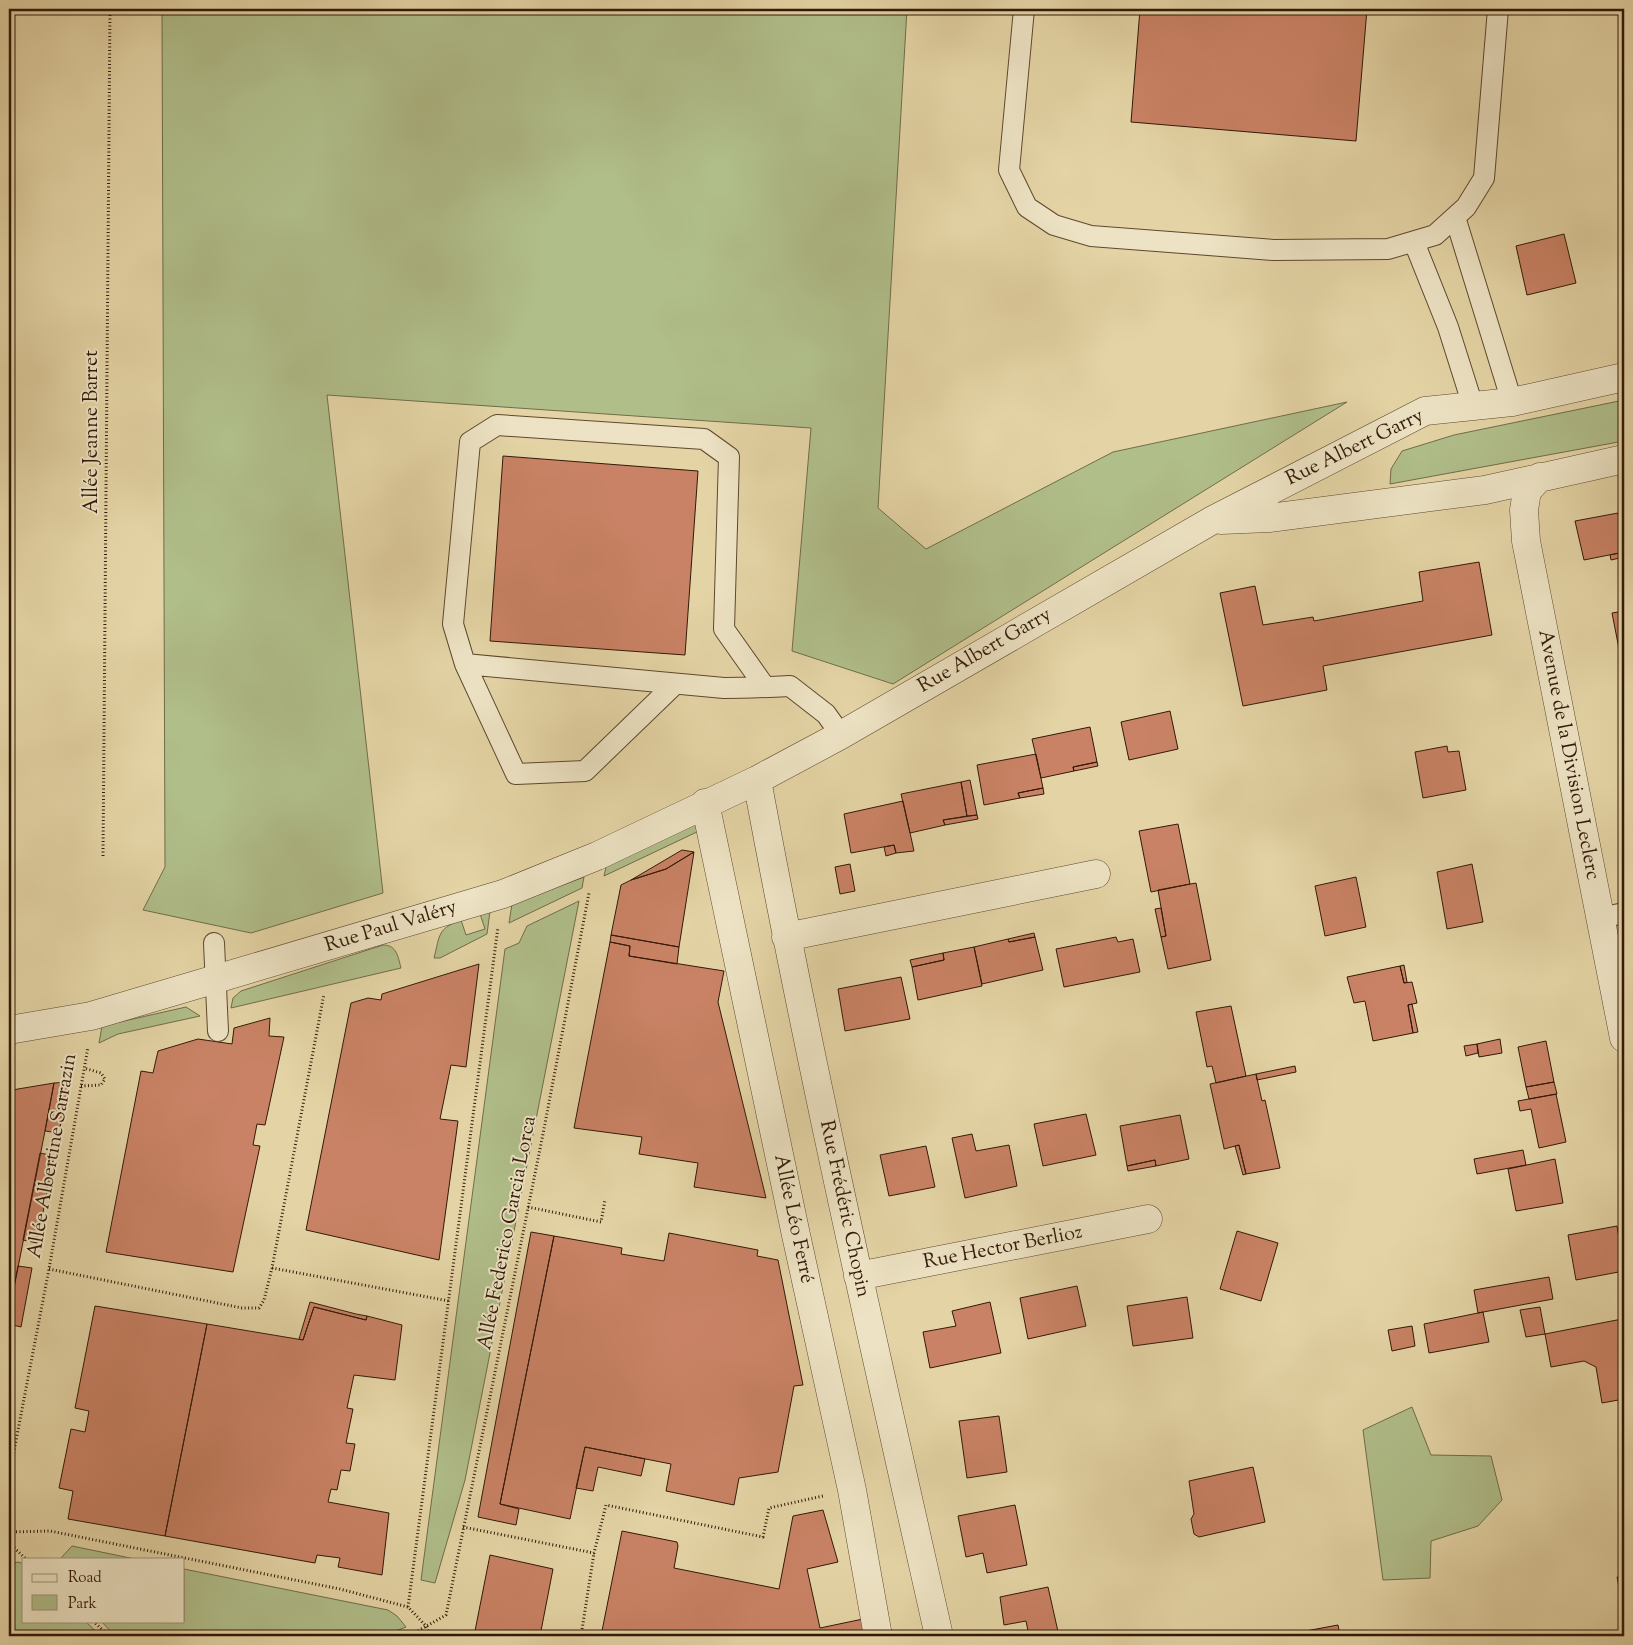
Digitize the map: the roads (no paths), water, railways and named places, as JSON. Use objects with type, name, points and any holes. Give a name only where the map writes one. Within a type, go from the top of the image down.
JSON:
[{"type":"street","name":"Rue Albert Garry","points":[[757,780],[841,735],[1211,521],[1425,411],[1512,402],[1624,377]]},
{"type":"street","name":"Rue Albert Garry","points":[[1211,521],[1270,518],[1485,490],[1624,459]]},
{"type":"street","name":"Avenue de la Division Leclerc","points":[[1540,477],[1527,491],[1524,510],[1526,541],[1612,916],[1624,1038]]},
{"type":"street","name":"Rue Paul Valéry","points":[[9,1030],[91,1016],[503,894],[597,856],[705,803],[757,780]]},
{"type":"street","name":"Rue Frédéric Chopin","points":[[757,780],[786,937],[858,1276],[939,1636]]},
{"type":"street","name":"Allée Léo Ferré","points":[[705,803],[852,1490],[878,1636]]},
{"type":"street","points":[[786,937],[1096,874]]},
{"type":"street","name":"Rue Hector Berlioz","points":[[858,1276],[1148,1220]]},
{"type":"lane","points":[[1024,9],[1009,170],[1026,207],[1054,224],[1090,236],[1274,250],[1388,249],[1435,236],[1466,207],[1484,178],[1498,9]]},
{"type":"lane","points":[[1455,217],[1512,402]]},
{"type":"lane","points":[[1414,242],[1448,327],[1473,406]]},
{"type":"lane","points":[[675,684],[585,771],[516,774],[465,664],[453,624],[470,442],[497,425],[704,439],[729,457],[724,629],[765,687]]},
{"type":"lane","points":[[465,664],[724,688],[790,686],[826,714],[841,735]]},
{"type":"lane","points":[[214,943],[218,1031]]}]
